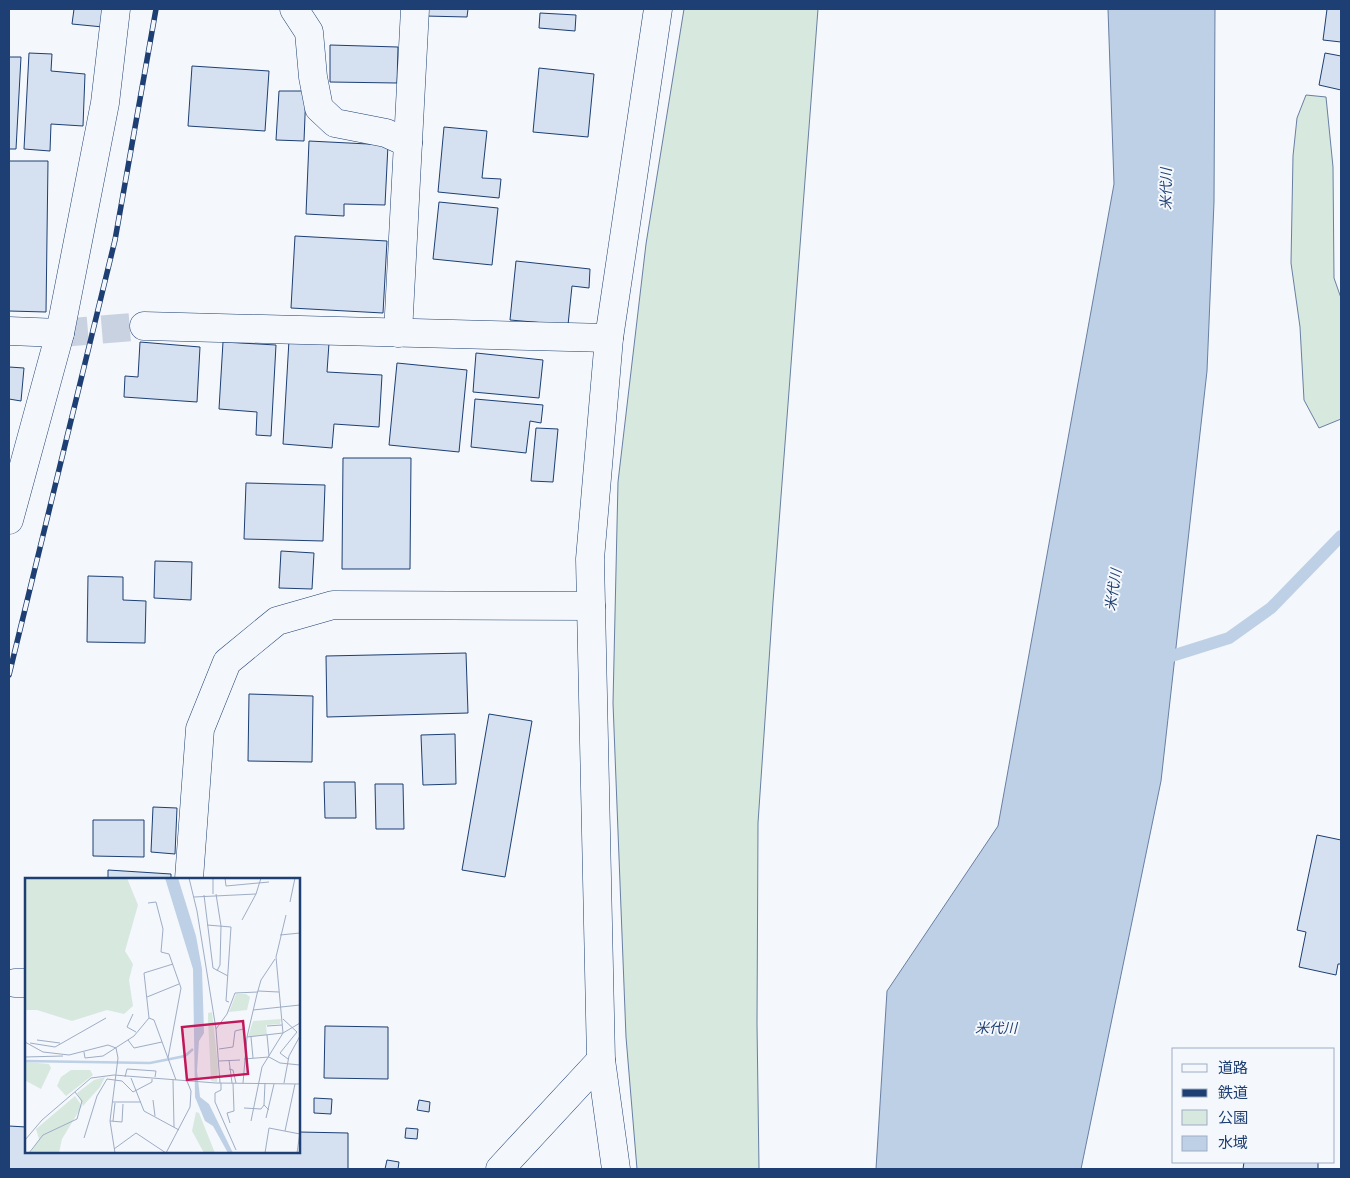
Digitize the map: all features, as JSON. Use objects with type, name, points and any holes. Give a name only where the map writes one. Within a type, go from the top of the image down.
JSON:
[{"type":"street","points":[[9,520],[60,333],[105,103],[116,9]]},
{"type":"street","points":[[294,9],[309,32],[319,108],[335,123],[386,133],[408,144]]},
{"type":"street","points":[[398,333],[415,9]]},
{"type":"street","points":[[616,1169],[601,1060],[590,559],[608,338],[658,9]]},
{"type":"street","points":[[144,326],[608,338]]},
{"type":"street","points":[[9,331],[60,333]]},
{"type":"street","points":[[189,878],[200,729],[228,662],[276,621],[333,605],[591,606]]},
{"type":"street","points":[[500,1169],[601,1060]]},
{"type":"green space","points":[[684,9],[818,9],[758,823],[757,1024],[759,1169],[637,1169],[626,1037],[613,703],[618,482],[646,244]]},
{"type":"green space","points":[[1306,95],[1326,97],[1333,167],[1334,278],[1341,298],[1341,419],[1319,428],[1304,400],[1300,327],[1291,263],[1293,156],[1297,118]]},
{"type":"water","name":"米代川","points":[[1108,9],[1215,9],[1214,202],[1207,371],[1161,781],[1081,1169],[876,1169],[887,991],[998,826],[1114,184]]},
{"type":"building","points":[[74,9],[105,9],[103,27],[72,24]]},
{"type":"building","points":[[425,9],[468,9],[467,17],[425,16]]},
{"type":"building","points":[[1327,9],[1341,9],[1341,42],[1323,40]]},
{"type":"building","points":[[540,13],[576,15],[575,31],[539,28]]},
{"type":"building","points":[[330,45],[398,47],[397,83],[330,82]]},
{"type":"building","points":[[29,53],[52,54],[51,71],[85,74],[83,126],[51,124],[50,151],[24,149]]},
{"type":"building","points":[[1325,53],[1341,56],[1341,90],[1319,85]]},
{"type":"building","points":[[9,57],[21,57],[16,149],[9,149]]},
{"type":"building","points":[[192,66],[269,71],[265,131],[188,126]]},
{"type":"building","points":[[539,68],[594,74],[588,137],[533,132]]},
{"type":"building","points":[[279,91],[306,91],[304,141],[276,140]]},
{"type":"building","points":[[444,127],[487,131],[482,178],[501,179],[499,198],[438,192]]},
{"type":"building","points":[[309,141],[388,145],[385,205],[344,204],[344,216],[306,214]]},
{"type":"building","points":[[9,161],[48,161],[46,312],[9,311]]},
{"type":"building","points":[[439,202],[498,208],[492,265],[433,259]]},
{"type":"building","points":[[295,236],[387,241],[383,313],[291,308]]},
{"type":"building","points":[[516,261],[590,269],[589,288],[572,286],[568,325],[510,320]]},
{"type":"building","points":[[289,340],[329,343],[327,372],[382,375],[379,427],[334,424],[332,448],[283,444]]},
{"type":"building","points":[[140,342],[200,347],[197,402],[124,397],[125,376],[138,377]]},
{"type":"building","points":[[223,342],[276,345],[271,436],[256,435],[257,412],[219,409]]},
{"type":"building","points":[[476,353],[543,360],[539,398],[473,392]]},
{"type":"building","points":[[397,363],[467,370],[459,452],[389,445]]},
{"type":"building","points":[[9,367],[24,368],[21,401],[9,399]]},
{"type":"building","points":[[475,399],[543,405],[541,423],[530,421],[526,453],[471,447]]},
{"type":"building","points":[[536,428],[558,429],[553,482],[531,481]]},
{"type":"building","points":[[343,458],[411,458],[410,569],[342,569]]},
{"type":"building","points":[[246,483],[325,485],[323,541],[244,539]]},
{"type":"building","points":[[281,551],[314,553],[312,589],[279,588]]},
{"type":"building","points":[[155,561],[192,562],[191,600],[154,598]]},
{"type":"building","points":[[88,576],[123,577],[123,600],[146,601],[145,643],[87,642]]},
{"type":"building","points":[[466,653],[468,713],[327,717],[326,656]]},
{"type":"building","points":[[249,694],[313,696],[312,762],[248,761]]},
{"type":"building","points":[[489,714],[532,721],[505,877],[462,870]]},
{"type":"building","points":[[455,734],[456,784],[423,785],[421,735]]},
{"type":"building","points":[[324,782],[355,782],[356,818],[325,818]]},
{"type":"building","points":[[375,784],[403,784],[404,829],[376,829]]},
{"type":"building","points":[[153,807],[177,808],[175,854],[151,852]]},
{"type":"building","points":[[93,820],[144,820],[144,857],[93,856]]},
{"type":"building","points":[[1317,835],[1341,840],[1341,964],[1338,964],[1336,975],[1299,967],[1306,932],[1297,930]]},
{"type":"building","points":[[108,870],[171,874],[171,878],[108,878]]},
{"type":"building","points":[[325,1026],[388,1027],[388,1079],[324,1078]]},
{"type":"building","points":[[314,1098],[332,1099],[331,1114],[314,1113]]},
{"type":"building","points":[[419,1100],[430,1102],[429,1112],[417,1110]]},
{"type":"building","points":[[9,1126],[25,1127],[25,1153],[300,1153],[300,1132],[348,1133],[348,1169],[9,1169]]},
{"type":"building","points":[[406,1128],[418,1129],[417,1139],[405,1138]]},
{"type":"building","points":[[387,1160],[399,1162],[398,1169],[385,1169]]},
{"type":"building","points":[[1244,1163],[1318,1163],[1318,1169],[1243,1169]]},
{"type":"waterway","points":[[1159,660],[1229,638],[1271,608],[1341,536]]},
{"type":"tunnel","points":[[60,333],[144,326]]},
{"type":"railway","points":[[9,675],[115,240],[156,9]]}]
